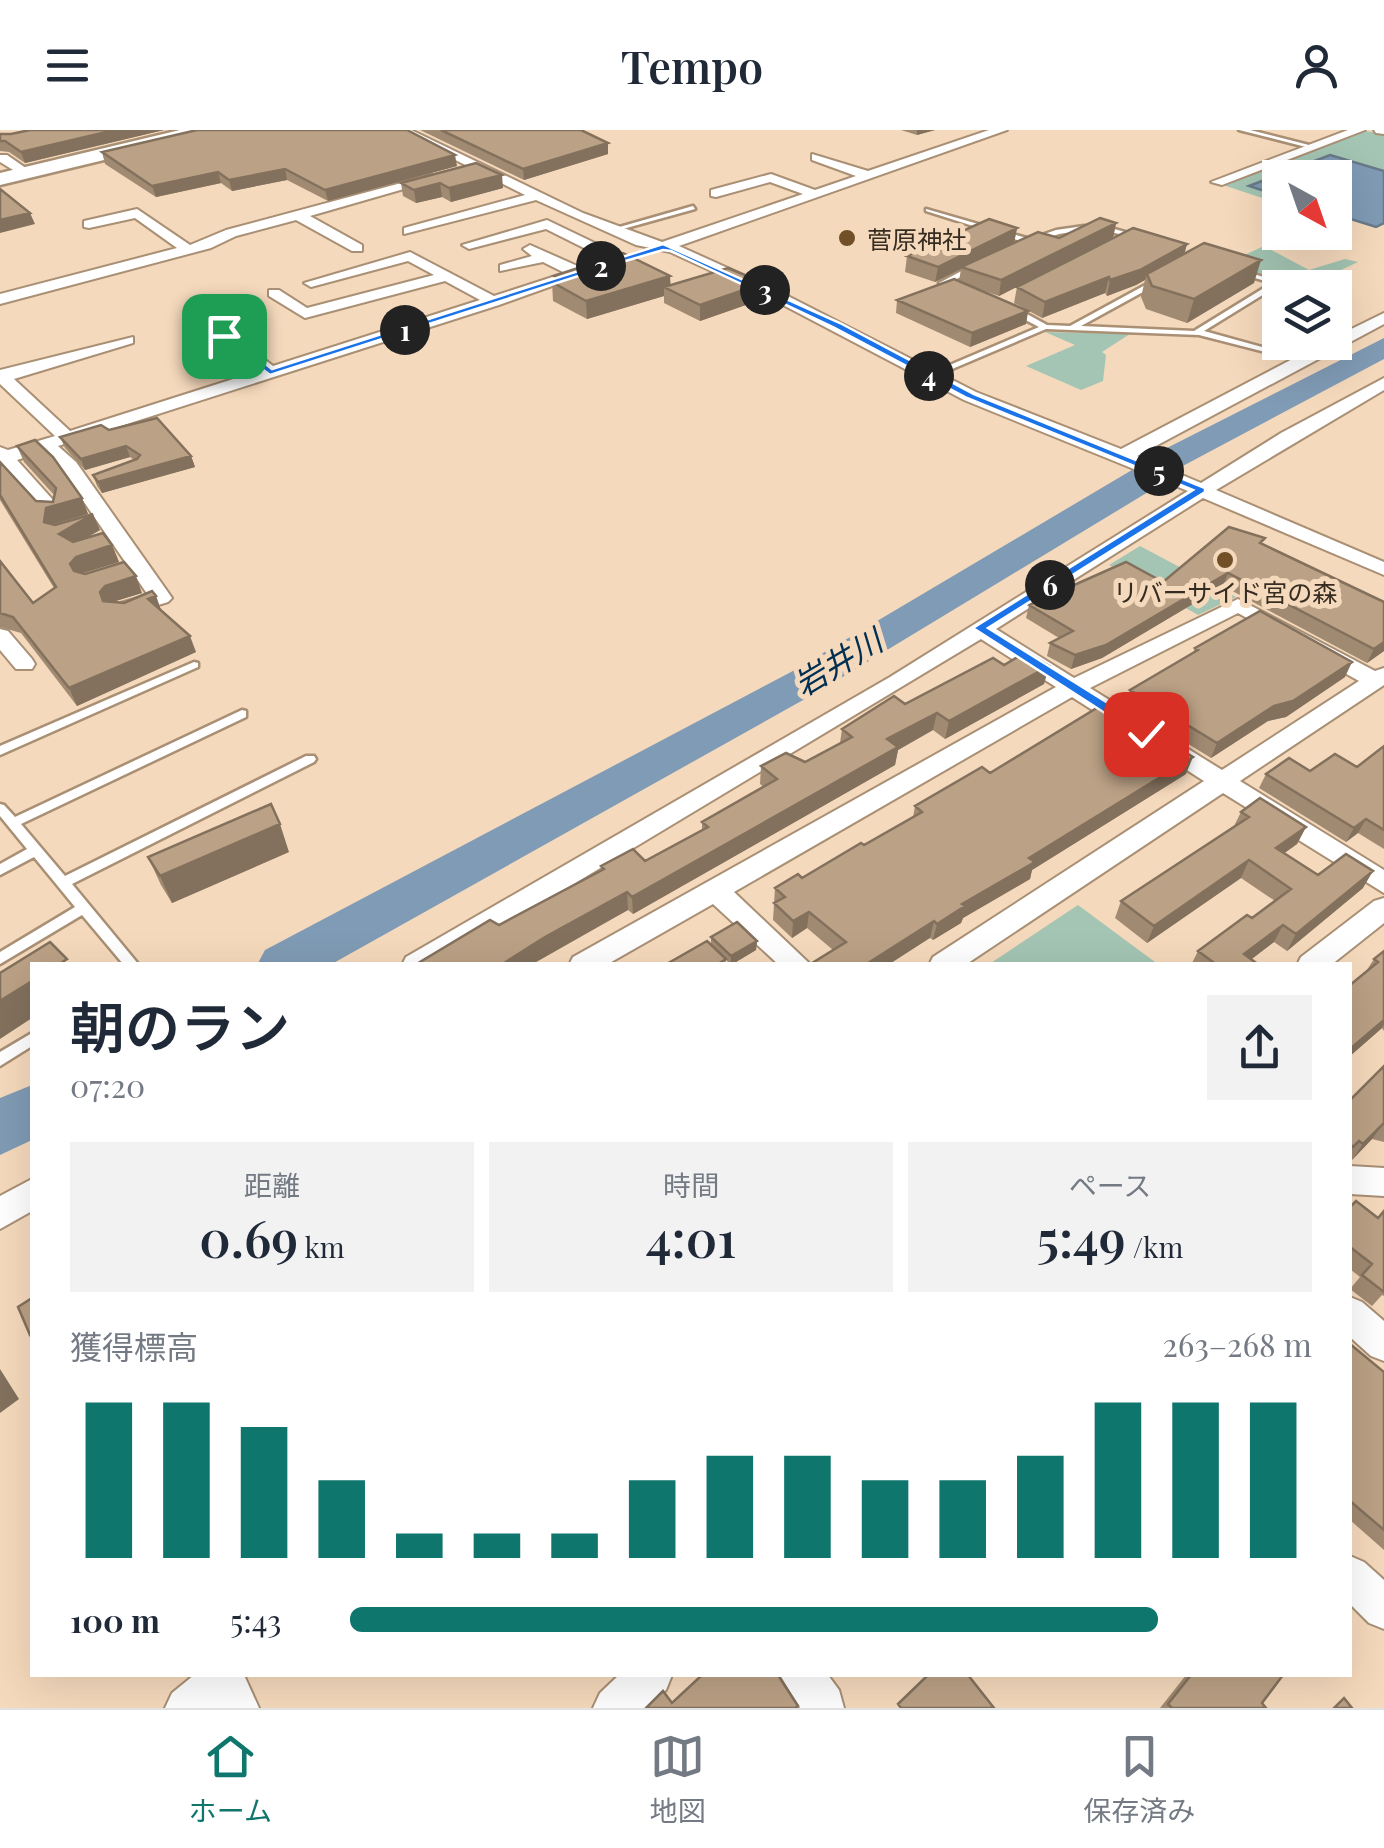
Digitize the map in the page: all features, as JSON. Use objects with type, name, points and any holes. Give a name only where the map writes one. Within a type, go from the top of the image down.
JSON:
[{"type":"main road","points":[[2,168],[27,173],[204,130]]},
{"type":"street","points":[[402,130],[612,230],[663,247],[787,300],[928,376],[1384,569]]},
{"type":"street","points":[[52,512],[2,456],[663,247],[1002,130]]},
{"type":"street","points":[[1217,182],[1359,130]]},
{"type":"street","points":[[816,157],[868,176]]},
{"type":"street","points":[[0,299],[481,167]]},
{"type":"street","points":[[716,193],[771,178],[815,194]]},
{"type":"street","points":[[409,230],[540,195]]},
{"type":"street","points":[[89,224],[137,213],[188,250]]},
{"type":"street","points":[[230,215],[252,228]]},
{"type":"street","points":[[300,216],[356,248]]},
{"type":"street","points":[[470,245],[547,224],[619,260]]},
{"type":"street","points":[[505,268],[537,253],[577,274]]},
{"type":"street","points":[[311,284],[410,256],[494,302]]},
{"type":"street","points":[[274,293],[305,312],[448,276]]},
{"type":"street","points":[[196,307],[233,333],[224,336],[270,372]]},
{"type":"street","points":[[1126,458],[1384,318]]},
{"type":"street","points":[[1,376],[128,340]]},
{"type":"street","points":[[1,376],[68,438]]},
{"type":"street","points":[[421,962],[898,682],[1196,487],[1384,384]]},
{"type":"street","points":[[45,445],[88,479],[105,526],[132,568],[161,598],[121,611]]},
{"type":"street","points":[[92,544],[105,526]]},
{"type":"street","points":[[588,962],[1073,687],[1238,605],[1380,678]]},
{"type":"street","points":[[979,628],[1384,883]]},
{"type":"street","points":[[0,636],[24,664]]},
{"type":"street","points":[[947,962],[1380,678]]},
{"type":"street","points":[[715,890],[794,962]]},
{"type":"street","points":[[1315,962],[1384,908]]},
{"type":"street","points":[[1352,1180],[1384,1182]]},
{"type":"street","points":[[0,1214],[30,1195]]},
{"type":"street","points":[[1352,1316],[1384,1344]]},
{"type":"street","points":[[1352,1578],[1384,1608]]},
{"type":"street","points":[[616,1708],[649,1677]]},
{"type":"street","points":[[187,1708],[223,1679],[237,1708]]},
{"type":"lane","points":[[1242,130],[1306,144]]},
{"type":"lane","points":[[612,230],[693,208]]},
{"type":"lane","points":[[928,210],[1031,242]]},
{"type":"lane","points":[[1013,250],[1046,235],[1103,226],[1153,242]]},
{"type":"lane","points":[[1116,244],[1132,235]]},
{"type":"lane","points":[[971,293],[943,283],[978,266]]},
{"type":"lane","points":[[1234,269],[1262,278]]},
{"type":"lane","points":[[1070,329],[1167,275]]},
{"type":"lane","points":[[1198,332],[1262,293]]},
{"type":"lane","points":[[1000,304],[1045,327],[1198,332],[1262,349]]},
{"type":"lane","points":[[1016,312],[1031,304]]},
{"type":"lane","points":[[1106,330],[1126,319]]},
{"type":"lane","points":[[928,376],[1045,327]]},
{"type":"lane","points":[[0,751],[194,664]]},
{"type":"lane","points":[[13,823],[242,714]]},
{"type":"lane","points":[[65,882],[310,758]]},
{"type":"lane","points":[[0,808],[129,962]]},
{"type":"lane","points":[[0,870],[36,850]]},
{"type":"lane","points":[[0,958],[84,908]]},
{"type":"lane","points":[[0,1060],[30,1040]]},
{"type":"green space","points":[[1363,131],[1384,133],[1384,171],[1330,155],[1317,160],[1285,160]]},
{"type":"green space","points":[[1262,168],[1262,182],[1251,186],[1262,190],[1262,198],[1220,184]]},
{"type":"green space","points":[[1262,247],[1309,270],[1262,270],[1262,275],[1227,263]]},
{"type":"green space","points":[[1345,259],[1358,262],[1341,270],[1309,270]]},
{"type":"green space","points":[[1045,332],[1130,334],[1102,352],[1106,355],[1103,381],[1081,390],[1026,366],[1075,345]]},
{"type":"green space","points":[[1140,546],[1236,597],[1198,615],[1109,565]]},
{"type":"green space","points":[[1078,905],[1155,962],[992,962]]},
{"type":"water","points":[[1330,155],[1347,160],[1317,160]]},
{"type":"water","points":[[1352,162],[1384,171],[1384,223],[1376,227],[1352,219]]},
{"type":"building","points":[[115,130],[21,152],[0,141],[0,134]]},
{"type":"building","points":[[197,130],[407,130],[455,155],[325,190],[285,169],[229,180],[218,172],[152,186],[102,152]]},
{"type":"building","points":[[441,130],[581,130],[608,143],[523,169]]},
{"type":"building","points":[[476,163],[502,175],[449,188],[440,183],[414,190],[401,183]]},
{"type":"building","points":[[0,189],[30,213],[0,220]]},
{"type":"building","points":[[1100,218],[1116,223],[1001,280],[961,267],[1038,232],[1059,238]]},
{"type":"building","points":[[989,219],[1017,228],[938,267],[907,256]]},
{"type":"building","points":[[1133,228],[1187,244],[1140,270],[1110,280],[1109,277],[1045,302],[1017,287]]},
{"type":"building","points":[[1204,243],[1261,260],[1194,299],[1152,286],[1147,274]]},
{"type":"building","points":[[623,253],[670,276],[586,301],[552,282],[561,279],[554,276]]},
{"type":"building","points":[[728,268],[764,283],[700,305],[664,287]]},
{"type":"building","points":[[954,279],[1028,311],[972,333],[897,300]]},
{"type":"building","points":[[157,418],[191,456],[98,482],[93,475],[140,455],[126,446],[81,459],[60,437],[101,425],[109,430]]},
{"type":"building","points":[[35,440],[53,457],[82,498],[46,508],[44,522],[55,525],[93,514],[59,534],[73,542],[103,533],[112,545],[76,557],[70,564],[74,571],[85,574],[124,562],[136,576],[105,586],[100,592],[103,601],[124,603],[152,591],[156,596],[148,599],[190,636],[69,688],[13,617],[0,613],[0,561],[33,603],[56,587],[0,495],[0,462],[36,501],[53,502],[56,488],[17,446]]},
{"type":"building","points":[[1229,527],[1265,538],[1260,543],[1384,602],[1384,642],[1374,649],[1228,573],[1106,645],[1075,655],[1050,643],[1073,631],[1029,605],[1126,562],[1163,582]]},
{"type":"building","points":[[1260,611],[1352,662],[1293,701],[1274,706],[1217,743],[1130,690],[1198,650],[1195,648]]},
{"type":"building","points":[[1026,652],[1049,666],[949,721],[937,713],[887,739],[898,747],[632,897],[627,892],[506,962],[420,962],[490,920],[499,925],[604,869],[601,866],[633,849],[645,861],[708,827],[702,822],[777,779],[761,766],[786,753],[805,762],[852,737],[842,729],[894,696],[905,704],[993,658],[1004,665]]},
{"type":"building","points":[[1105,703],[1193,757],[1029,858],[1035,862],[870,962],[814,962],[846,942],[809,912],[793,921],[774,903],[785,897],[775,888],[798,874],[802,878],[922,812],[915,806],[982,767],[990,773]]},
{"type":"building","points":[[1384,746],[1384,830],[1366,819],[1354,828],[1266,774],[1289,758],[1310,771],[1335,754],[1357,767]]},
{"type":"building","points":[[1260,798],[1306,827],[1276,848],[1318,875],[1346,854],[1373,871],[1296,934],[1283,925],[1244,954],[1255,962],[1213,962],[1198,951],[1291,889],[1249,860],[1154,926],[1121,901],[1249,817],[1241,812]]},
{"type":"building","points":[[271,804],[280,824],[160,876],[148,857]]},
{"type":"building","points":[[737,922],[757,941],[731,956],[711,937]]},
{"type":"building","points":[[707,941],[726,959],[721,962],[670,962]]},
{"type":"building","points":[[50,942],[67,959],[30,962],[30,982],[0,1001],[0,973]]},
{"type":"building","points":[[1384,951],[1384,1020],[1352,1047],[1352,983],[1378,962],[1374,959]]},
{"type":"building","points":[[1384,1066],[1384,1123],[1363,1144],[1359,1141],[1353,1147],[1352,1146],[1352,1098]]},
{"type":"building","points":[[1356,1201],[1378,1218],[1384,1211],[1384,1292],[1362,1275],[1372,1264],[1352,1249],[1352,1205]]},
{"type":"building","points":[[30,1299],[30,1335],[18,1307]]},
{"type":"building","points":[[1352,1346],[1384,1372],[1384,1530],[1352,1503]]},
{"type":"building","points":[[700,1677],[779,1677],[798,1706],[646,1708],[663,1691],[672,1703]]},
{"type":"building","points":[[926,1677],[970,1677],[994,1708],[901,1708],[898,1704]]},
{"type":"building","points":[[1189,1677],[1282,1677],[1262,1703],[1266,1708],[1172,1708],[1168,1704]]},
{"type":"building","points":[[1344,1698],[1352,1708],[1334,1708]]},
{"type":"waterway","name":"岩井川","points":[[290,962],[806,681],[1150,475],[1167,461],[1384,347]]},
{"type":"waterway","name":"岩井川","points":[[0,1129],[30,1111]]},
{"type":"place","name":"菅原神社","points":[[847,238]]},
{"type":"place","name":"リバーサイド宮の森","points":[[1225,560]]},
{"type":"route","points":[[224,336],[270,372],[619,260],[663,247],[674,249],[771,292],[970,396],[1201,490],[979,628],[1146,734]]}]
